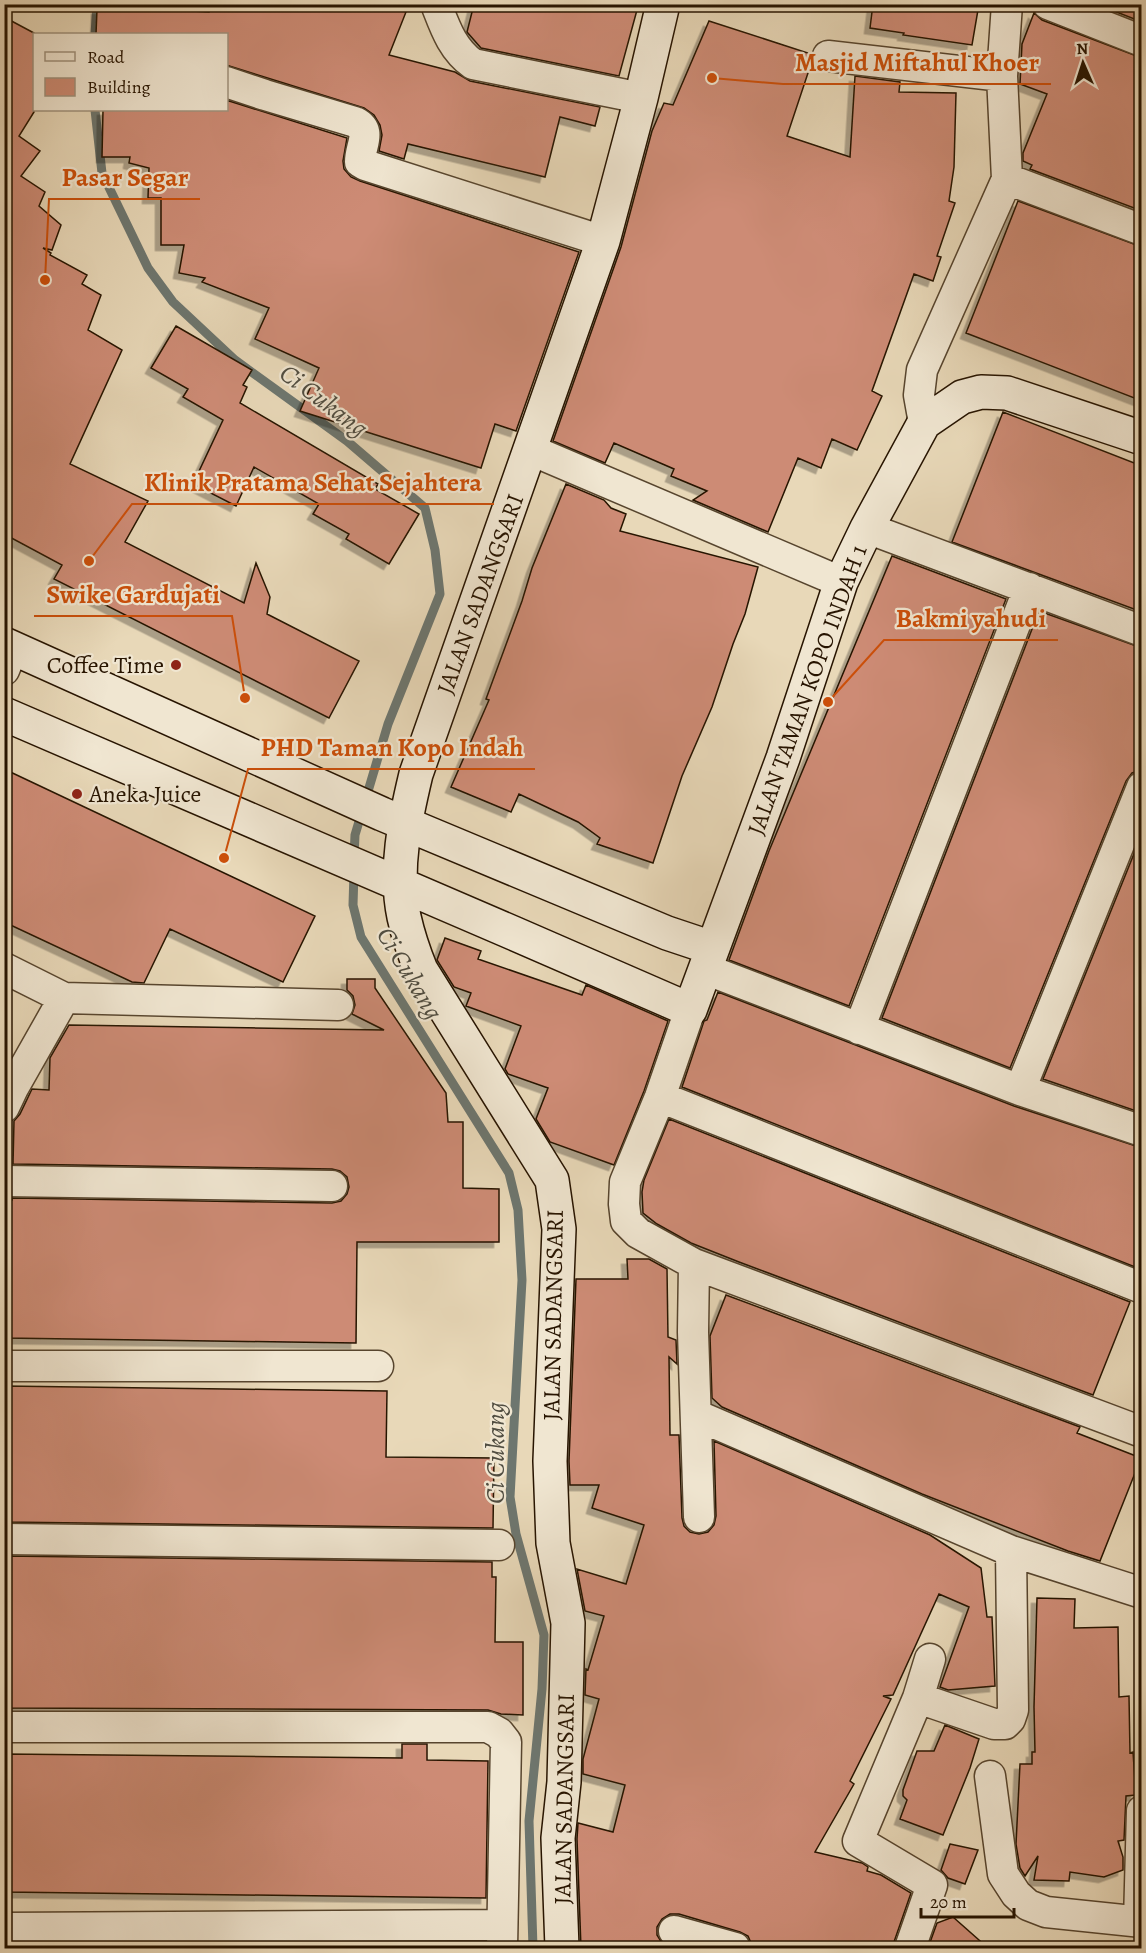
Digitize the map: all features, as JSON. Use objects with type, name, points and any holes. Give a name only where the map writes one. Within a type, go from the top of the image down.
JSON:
[{"type":"main road","name":"JALAN SADANGSARI","points":[[562,1948],[558,1838],[564,1782],[568,1623],[553,1543],[550,1461],[559,1229],[552,1180],[421,970],[390,879],[393,818],[416,774],[603,241],[663,4]]},
{"type":"main road","name":"JALAN TAMAN KOPO INDAH 1","points":[[690,1010],[783,758],[841,582],[867,528],[924,423],[962,397],[981,392],[1007,393],[1142,438]]},
{"type":"main road","points":[[7,654],[667,933],[709,958]]},
{"type":"main road","points":[[4,714],[690,1010]]},
{"type":"street","points":[[436,4],[456,48],[473,64],[641,98]]},
{"type":"street","points":[[924,423],[919,395],[922,370],[1007,179],[1002,76],[1007,4]]},
{"type":"street","points":[[1048,4],[1142,41]]},
{"type":"street","points":[[828,56],[1002,76]]},
{"type":"street","points":[[228,83],[362,125],[365,132],[360,158],[362,164],[603,241]]},
{"type":"street","points":[[1007,179],[1142,230]]},
{"type":"street","points":[[531,450],[841,582]]},
{"type":"street","points":[[867,528],[1142,631]]},
{"type":"street","points":[[859,1029],[1029,588]]},
{"type":"street","points":[[1020,1090],[1142,787]]},
{"type":"street","points":[[709,958],[859,1029],[1020,1090],[1142,1131]]},
{"type":"street","points":[[4,968],[64,998],[338,1005]]},
{"type":"street","points":[[4,1107],[64,998]]},
{"type":"street","points":[[690,1010],[660,1097],[626,1182],[624,1204],[626,1221],[638,1233],[694,1264],[1142,1432]]},
{"type":"street","points":[[660,1097],[1142,1288]]},
{"type":"street","points":[[4,1181],[332,1186]]},
{"type":"street","points":[[694,1264],[693,1332],[699,1516]]},
{"type":"street","points":[[4,1365],[378,1366]]},
{"type":"street","points":[[696,1415],[1011,1551],[1142,1593]]},
{"type":"street","points":[[4,1539],[499,1545]]},
{"type":"street","points":[[918,1698],[993,1724],[1005,1724],[1010,1719],[1013,1710],[1011,1551]]},
{"type":"street","points":[[909,1948],[933,1885],[858,1841],[918,1698],[930,1659]]},
{"type":"street","points":[[4,1727],[488,1727],[499,1732],[506,1743],[501,1937],[4,1928]]},
{"type":"street","points":[[990,1776],[1003,1874],[1016,1894],[1028,1905],[1046,1912],[1140,1922],[1142,1811]]},
{"type":"street","points":[[674,1931],[735,1948]]},
{"type":"building","points":[[210,4],[387,4],[406,12],[389,55],[455,72],[470,81],[600,107],[595,126],[560,117],[545,177],[408,144],[404,159],[379,151],[382,135],[380,125],[374,115],[364,108],[228,66],[228,33],[96,33],[97,9],[138,10],[138,8],[209,12]]},
{"type":"building","points":[[474,4],[634,4],[633,9],[637,10],[619,76],[481,48],[467,32]]},
{"type":"building","points":[[873,4],[979,4],[972,45],[870,28]]},
{"type":"building","points":[[1096,4],[1142,4],[1142,22]]},
{"type":"building","points":[[1034,13],[1042,20],[1142,58],[1142,211],[1030,169],[1032,165],[1023,161],[1023,153],[1047,94],[1020,84],[1022,44]]},
{"type":"building","points":[[4,17],[34,33],[34,112],[19,136],[40,151],[21,176],[45,192],[39,206],[61,225],[52,250],[43,248],[51,253],[50,255],[87,275],[82,284],[101,295],[88,330],[122,350],[70,464],[148,501],[125,542],[244,603],[256,563],[270,597],[267,614],[359,661],[329,718],[54,579],[62,565],[4,534]]},
{"type":"building","points":[[709,21],[811,54],[812,61],[787,136],[850,157],[855,76],[900,82],[899,92],[956,93],[954,167],[949,201],[955,203],[937,256],[941,257],[933,281],[914,274],[872,391],[882,396],[857,450],[832,439],[821,468],[798,458],[768,532],[693,500],[707,491],[671,476],[674,469],[614,443],[605,463],[553,441],[621,247],[652,131],[664,103],[673,105]]},
{"type":"building","points":[[228,101],[347,138],[344,169],[351,177],[360,181],[579,252],[516,431],[495,424],[481,468],[300,411],[319,368],[255,339],[269,308],[202,282],[205,278],[179,273],[184,245],[161,245],[161,198],[148,198],[149,168],[129,163],[130,157],[102,157],[103,111],[228,111]]},
{"type":"building","points":[[1018,201],[1142,247],[1142,401],[966,333]]},
{"type":"building","points":[[176,326],[252,370],[243,385],[247,387],[240,403],[378,484],[375,489],[419,514],[389,564],[346,539],[349,534],[313,514],[319,504],[254,467],[236,506],[193,484],[223,420],[183,397],[188,389],[151,368]]},
{"type":"building","points":[[1003,412],[1142,466],[1142,612],[952,542]]},
{"type":"building","points":[[566,484],[604,500],[611,508],[626,514],[620,531],[758,567],[745,614],[712,707],[682,776],[653,863],[597,844],[600,838],[578,822],[519,794],[511,812],[451,787],[489,700],[486,699],[532,568]]},
{"type":"building","points":[[892,556],[1006,599],[849,1006],[729,960],[769,851]]},
{"type":"building","points":[[1039,611],[1142,648],[1142,770],[1132,773],[1126,781],[1010,1068],[882,1018]]},
{"type":"building","points":[[4,769],[315,916],[283,982],[170,929],[144,983],[132,982],[4,922]]},
{"type":"building","points":[[1142,834],[1142,1113],[1043,1079]]},
{"type":"building","points":[[445,938],[481,951],[478,959],[582,995],[586,985],[668,1021],[644,1091],[614,1165],[550,1142],[536,1119],[548,1088],[508,1074],[505,1069],[521,1026],[466,1006],[471,993],[454,987],[437,960]]},
{"type":"building","points":[[347,979],[375,979],[375,988],[446,1093],[448,1122],[463,1122],[463,1188],[499,1189],[499,1242],[357,1242],[356,1343],[4,1338],[4,1200],[12,1200],[12,1198],[332,1203],[341,1201],[349,1187],[347,1177],[340,1171],[332,1169],[13,1164],[14,1121],[32,1089],[49,1090],[50,1058],[69,1025],[384,1030],[352,1014],[355,1005],[353,996],[347,990]]},
{"type":"building","points":[[718,992],[1014,1106],[1142,1148],[1142,1248],[1135,1267],[682,1087],[704,1021],[707,1020]]},
{"type":"building","points":[[669,1119],[1130,1302],[1093,1395],[739,1262],[691,1243],[657,1224],[643,1213],[642,1192],[644,1180]]},
{"type":"building","points":[[627,1259],[649,1259],[667,1269],[668,1337],[676,1340],[677,1364],[669,1357],[670,1435],[679,1435],[682,1518],[684,1526],[690,1532],[699,1534],[708,1532],[714,1525],[716,1516],[714,1441],[930,1535],[981,1568],[987,1617],[992,1617],[995,1686],[948,1690],[940,1687],[969,1607],[939,1594],[893,1695],[883,1696],[891,1699],[850,1781],[854,1784],[815,1852],[862,1863],[868,1867],[867,1871],[881,1875],[911,1893],[893,1948],[752,1948],[748,1936],[740,1932],[679,1914],[670,1914],[662,1919],[657,1927],[657,1935],[662,1943],[673,1948],[581,1948],[578,1823],[613,1832],[625,1785],[583,1774],[583,1759],[599,1699],[585,1695],[586,1669],[588,1670],[604,1616],[585,1611],[577,1569],[626,1584],[644,1525],[592,1508],[599,1485],[570,1485],[576,1279],[628,1279]]},
{"type":"building","points":[[726,1295],[1080,1427],[1077,1433],[1141,1458],[1100,1561],[1068,1551],[922,1494],[722,1407],[712,1398],[710,1336]]},
{"type":"building","points":[[4,1386],[387,1391],[386,1457],[494,1458],[493,1528],[4,1522]]},
{"type":"building","points":[[4,1556],[492,1562],[492,1577],[496,1577],[495,1642],[523,1642],[523,1715],[501,1714],[488,1710],[4,1708]]},
{"type":"building","points":[[1037,1598],[1075,1599],[1074,1628],[1118,1627],[1119,1697],[1129,1696],[1130,1753],[1133,1752],[1136,1795],[1126,1796],[1124,1840],[1118,1841],[1123,1857],[1123,1870],[1104,1877],[1070,1872],[1069,1881],[1034,1880],[1038,1856],[1025,1876],[1020,1868],[1016,1844],[1020,1764],[1032,1764],[1032,1752],[1035,1752]]},
{"type":"building","points":[[945,1725],[979,1739],[943,1835],[900,1819],[907,1800],[903,1796],[903,1790],[917,1751],[934,1751]]},
{"type":"building","points":[[402,1744],[427,1744],[427,1760],[488,1761],[486,1898],[4,1892],[4,1754],[402,1758]]},
{"type":"building","points":[[950,1844],[978,1850],[965,1884],[948,1878],[941,1870]]},
{"type":"building","points":[[953,1917],[988,1948],[928,1948],[937,1923]]},
{"type":"waterway","name":"Ci Cukang","points":[[95,33],[97,4]]},
{"type":"waterway","name":"Ci Cukang","points":[[95,111],[102,173],[148,268],[173,302],[235,360],[347,441],[425,508],[435,550],[440,594],[388,724],[355,835],[354,858]]},
{"type":"waterway","name":"Ci Cukang","points":[[354,872],[353,905],[361,937],[509,1173],[518,1210],[522,1280],[510,1497],[516,1534],[544,1635],[542,1689],[529,1821],[533,1948]]},
{"type":"place","name":"Masjid Miftahul Khoer","points":[[712,78]]},
{"type":"place","name":"Pasar Segar","points":[[45,280]]},
{"type":"place","name":"Klinik Pratama Sehat Sejahtera","points":[[89,561]]},
{"type":"place","name":"Coffee Time","points":[[176,665]]},
{"type":"place","name":"Swike Gardujati","points":[[245,698]]},
{"type":"place","name":"Bakmi yahudi","points":[[828,702]]},
{"type":"place","name":"Aneka Juice","points":[[77,794]]},
{"type":"place","name":"PHD Taman Kopo Indah","points":[[224,858]]}]
